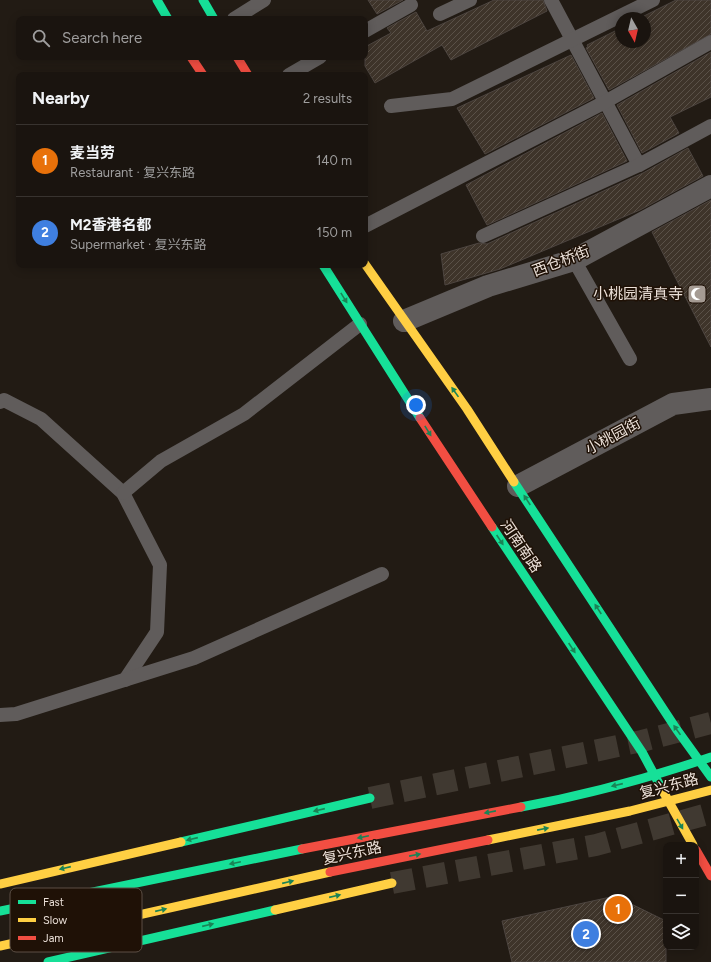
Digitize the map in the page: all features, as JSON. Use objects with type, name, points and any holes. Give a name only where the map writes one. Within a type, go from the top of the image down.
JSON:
[{"type":"main road","points":[[157,0],[166,16]]},
{"type":"main road","points":[[203,0],[212,16]]},
{"type":"main road","points":[[193,60],[201,72]]},
{"type":"main road","points":[[238,60],[246,72]]},
{"type":"main road","name":"河南南路","points":[[325,268],[444,456],[642,752],[691,842]]},
{"type":"main road","name":"河南南路","points":[[368,268],[467,409],[677,730],[711,777]]},
{"type":"main road","name":"复兴东路","points":[[113,888],[427,824],[557,800],[655,776],[711,757]]},
{"type":"main road","name":"复兴东路","points":[[142,914],[382,861],[558,826],[668,802],[711,790]]},
{"type":"main road","points":[[0,884],[370,798]]},
{"type":"main road","points":[[699,855],[711,876]]},
{"type":"main road","points":[[142,940],[392,883]]},
{"type":"main road","name":"复兴东路","points":[[0,911],[10,909]]},
{"type":"main road","name":"复兴东路","points":[[0,946],[10,944]]},
{"type":"main road","points":[[48,962],[92,952]]},
{"type":"street","name":"西仓桥街","points":[[404,321],[488,286],[574,260],[711,186]]},
{"type":"street","name":"小桃园街","points":[[518,486],[673,404],[711,399]]},
{"type":"lane","points":[[239,16],[264,0]]},
{"type":"lane","points":[[440,14],[470,0]]},
{"type":"lane","points":[[551,0],[639,165]]},
{"type":"lane","points":[[391,106],[452,99],[653,0]]},
{"type":"lane","points":[[368,29],[411,5]]},
{"type":"lane","points":[[368,224],[605,102],[711,42]]},
{"type":"lane","points":[[294,72],[315,60]]},
{"type":"lane","points":[[483,236],[639,165],[711,126]]},
{"type":"lane","points":[[574,260],[630,359]]},
{"type":"lane","points":[[123,493],[161,461],[244,414],[360,324]]},
{"type":"lane","points":[[0,402],[4,400],[41,419],[123,493],[160,565],[157,632],[125,680]]},
{"type":"lane","points":[[0,715],[16,714],[194,658],[382,574]]},
{"type":"building","points":[[368,0],[403,0],[377,14]]},
{"type":"building","points":[[494,0],[543,0],[547,11],[451,60],[442,45],[375,83],[365,66],[365,60],[368,60],[368,45],[391,33],[387,28],[416,12],[427,31]]},
{"type":"building","points":[[676,0],[711,0],[711,34],[609,90],[586,48],[588,47],[587,45],[615,31],[615,48],[651,48],[651,12]]},
{"type":"building","points":[[711,52],[711,97],[670,117],[679,133],[642,153],[617,105]]},
{"type":"building","points":[[571,55],[594,98],[485,154],[457,108]]},
{"type":"building","points":[[602,113],[627,161],[487,225],[466,185]]},
{"type":"building","points":[[688,148],[703,176],[640,210],[500,269],[445,285],[441,254],[479,243],[487,244],[643,173]]},
{"type":"building","name":"小桃园清真寺","points":[[711,200],[711,347],[652,232]]},
{"type":"building","points":[[615,896],[663,920],[663,950],[666,950],[666,962],[512,962],[502,921]]},
{"type":"tunnel","points":[[370,798],[642,741],[711,723]]},
{"type":"tunnel","points":[[392,883],[596,845],[711,813]]},
{"type":"traffic: fast","points":[[157,0],[166,16]]},
{"type":"traffic: fast","points":[[203,0],[212,16]]},
{"type":"traffic: fast","points":[[325,268],[420,418]]},
{"type":"traffic: fast","points":[[514,482],[677,730],[711,777]]},
{"type":"traffic: fast","points":[[492,527],[642,752],[664,793]]},
{"type":"traffic: fast","points":[[521,807],[617,785],[711,757]]},
{"type":"traffic: fast","points":[[181,842],[370,798]]},
{"type":"traffic: fast","points":[[112,888],[302,849]]},
{"type":"traffic: fast","points":[[0,911],[10,909]]},
{"type":"traffic: fast","points":[[142,940],[275,910]]},
{"type":"traffic: fast","points":[[48,962],[92,952]]},
{"type":"traffic: slow","points":[[368,268],[467,409],[514,482]]},
{"type":"traffic: slow","points":[[488,840],[630,811],[711,790]]},
{"type":"traffic: slow","points":[[664,793],[691,842]]},
{"type":"traffic: slow","points":[[0,884],[181,842]]},
{"type":"traffic: slow","points":[[142,914],[330,872]]},
{"type":"traffic: slow","points":[[275,910],[392,883]]},
{"type":"traffic: slow","points":[[0,946],[10,944]]},
{"type":"traffic: jam","points":[[193,60],[201,72]]},
{"type":"traffic: jam","points":[[239,60],[246,72]]},
{"type":"traffic: jam","points":[[420,418],[492,527]]},
{"type":"traffic: jam","points":[[302,849],[521,807]]},
{"type":"traffic: jam","points":[[330,872],[488,840]]},
{"type":"traffic: jam","points":[[699,855],[711,876]]},
{"type":"place","name":"小桃园清真寺","points":[[697,294]]},
{"type":"place","name":"麦当劳","points":[[618,909]]},
{"type":"place","name":"M2香港名都","points":[[586,934]]}]
